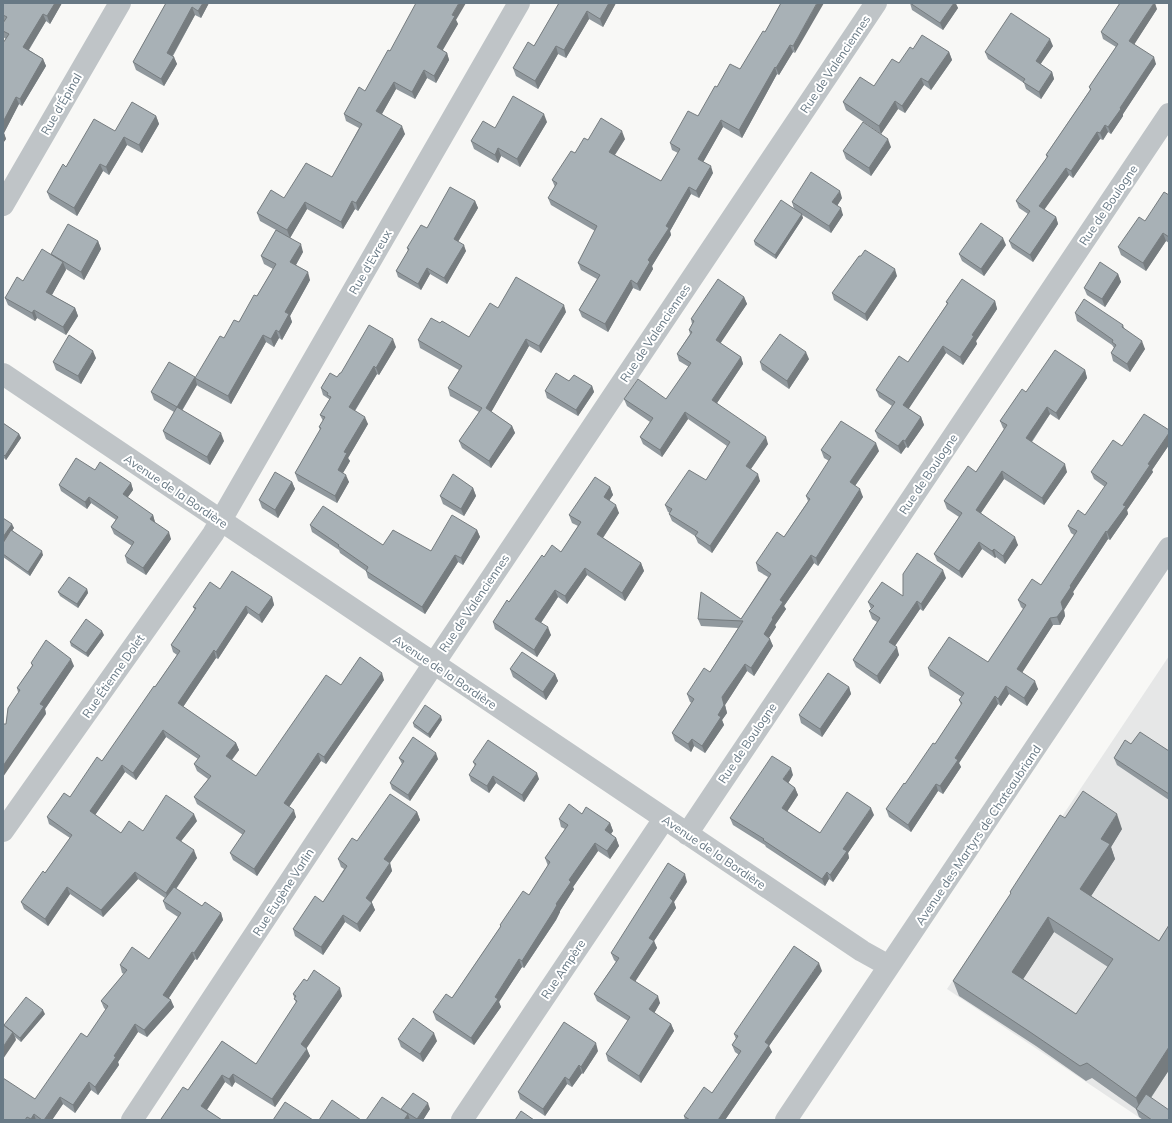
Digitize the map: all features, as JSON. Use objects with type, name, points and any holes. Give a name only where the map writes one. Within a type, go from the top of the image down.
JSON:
[{"type":"street","name":"Rue d'Épinal","points":[[3,205],[120,3]]},
{"type":"street","name":"Rue d'Evreux","points":[[221,521],[519,3]]},
{"type":"street","name":"Rue de Valenciennes","points":[[434,664],[876,3]]},
{"type":"street","name":"Rue de Boulogne","points":[[687,834],[1169,114]]},
{"type":"street","name":"Avenue de la Bordière","points":[[3,374],[664,819],[862,951],[889,966]]},
{"type":"street","name":"Rue Étienne Dolet","points":[[3,831],[221,521]]},
{"type":"street","name":"Avenue des Martyrs de Chateaubriand","points":[[786,1120],[1169,548]]},
{"type":"street","name":"Rue Eugène Varlin","points":[[132,1120],[434,664]]},
{"type":"street","name":"Rue Ampère","points":[[462,1120],[664,819]]},
{"type":"shaded area","points":[[1169,656],[1169,1120],[1143,1120],[947,989]]},
{"type":"building","points":[[3,3],[55,3],[47,16],[43,14],[23,47],[43,59],[20,99],[16,97],[3,122],[3,43],[9,34],[3,31],[3,23],[7,17],[3,15]]},
{"type":"building","points":[[166,3],[203,3],[198,11],[192,7],[167,53],[174,57],[161,79],[133,62]]},
{"type":"building","points":[[416,3],[459,3],[452,15],[455,16],[437,47],[447,53],[434,76],[424,70],[412,92],[394,82],[376,111],[402,126],[356,203],[352,201],[341,222],[305,202],[287,230],[257,213],[271,190],[284,198],[306,163],[332,177],[362,124],[344,114],[359,87],[365,91],[388,50],[390,51]]},
{"type":"building","points":[[559,3],[609,3],[600,19],[587,11],[564,50],[556,46],[535,81],[513,68],[528,42],[534,46]]},
{"type":"building","points":[[781,3],[817,3],[793,46],[790,45],[776,68],[775,67],[739,130],[721,120],[698,159],[711,166],[696,191],[689,187],[666,226],[669,228],[648,260],[650,262],[637,284],[631,280],[605,324],[579,310],[600,275],[578,263],[597,226],[548,198],[557,183],[552,180],[571,151],[575,153],[584,138],[588,140],[601,118],[622,131],[609,152],[661,181],[680,149],[670,143],[688,111],[698,116],[715,86],[717,87],[730,64],[740,69],[763,31],[765,32]]},
{"type":"building","points":[[910,3],[954,3],[940,23]]},
{"type":"building","points":[[1120,3],[1154,3],[1129,41],[1154,57],[1108,127],[1105,125],[1100,133],[1097,132],[1071,171],[1066,168],[1039,206],[1056,217],[1030,255],[1009,241],[1030,211],[1016,201],[1048,156],[1046,155],[1091,89],[1089,87],[1118,44],[1101,32]]},
{"type":"building","points":[[1011,13],[1050,39],[1036,61],[1052,72],[1039,92],[1023,82],[1025,79],[985,52]]},
{"type":"building","points":[[922,35],[949,52],[928,82],[921,78],[902,106],[895,101],[879,126],[843,102],[860,77],[874,86],[892,59],[899,63],[910,47],[913,49]]},
{"type":"building","points":[[513,96],[544,114],[517,159],[498,148],[495,155],[471,141],[483,121],[495,128]]},
{"type":"building","points":[[132,102],[156,116],[139,145],[124,137],[106,167],[100,164],[74,208],[47,192],[63,164],[66,167],[94,119],[115,131]]},
{"type":"building","points":[[863,122],[888,139],[869,168],[843,151]]},
{"type":"building","points":[[811,172],[840,191],[832,202],[841,208],[829,226],[792,202]]},
{"type":"building","points":[[450,187],[475,201],[454,239],[464,245],[444,278],[427,268],[418,284],[396,271],[409,249],[407,248],[421,225],[427,228]]},
{"type":"building","points":[[1164,192],[1169,195],[1169,237],[1163,233],[1143,263],[1118,247],[1139,217],[1145,221]]},
{"type":"building","points":[[781,200],[802,214],[775,255],[754,241]]},
{"type":"building","points":[[981,223],[1003,238],[981,269],[959,254]]},
{"type":"building","points":[[68,224],[98,241],[81,272],[51,254]]},
{"type":"building","points":[[276,230],[301,244],[290,262],[308,272],[285,312],[289,314],[279,332],[276,330],[271,339],[263,335],[228,396],[195,378],[220,336],[224,338],[234,320],[239,322],[254,295],[257,296],[276,264],[261,256]]},
{"type":"building","points":[[42,249],[63,262],[46,292],[75,308],[63,327],[34,310],[32,313],[5,298],[17,277],[23,281]]},
{"type":"building","points":[[865,250],[895,269],[865,314],[832,293]]},
{"type":"building","points":[[1100,262],[1118,274],[1102,299],[1084,288]]},
{"type":"building","points":[[516,277],[564,305],[539,346],[526,339],[486,408],[512,426],[489,461],[459,441],[482,408],[448,388],[462,366],[418,340],[431,318],[440,323],[442,321],[469,337],[490,303],[498,308]]},
{"type":"building","points":[[718,279],[744,297],[716,340],[741,357],[712,400],[766,437],[746,466],[758,474],[710,546],[695,536],[698,532],[669,514],[672,509],[665,505],[689,470],[706,480],[730,442],[685,412],[660,450],[640,437],[653,418],[624,399],[638,379],[666,399],[691,363],[677,354],[692,332],[689,330],[694,321],[691,319]]},
{"type":"building","points":[[962,279],[995,301],[972,335],[974,336],[960,357],[943,346],[903,405],[921,417],[905,441],[903,440],[898,446],[875,431],[895,402],[876,390],[899,356],[908,362],[948,303],[946,302]]},
{"type":"building","points":[[1084,299],[1123,325],[1122,327],[1142,341],[1127,364],[1111,353],[1116,345],[1112,342],[1113,340],[1075,313]]},
{"type":"building","points":[[369,325],[393,339],[376,368],[374,366],[349,407],[365,417],[344,452],[347,453],[338,470],[346,475],[335,496],[295,473],[321,428],[319,427],[325,417],[320,415],[331,397],[321,388],[330,373],[337,377],[341,373]]},
{"type":"building","points":[[780,334],[806,352],[787,381],[760,362]]},
{"type":"building","points":[[69,335],[93,351],[78,376],[53,362]]},
{"type":"building","points":[[1055,350],[1085,370],[1056,413],[1047,407],[1026,438],[1065,464],[1042,498],[1002,471],[976,510],[1015,537],[1003,556],[994,549],[992,551],[979,542],[959,571],[934,554],[962,513],[944,501],[968,466],[976,472],[1007,425],[1000,421],[1022,389],[1026,392]]},
{"type":"building","points":[[169,362],[195,377],[177,407],[151,392]]},
{"type":"building","points":[[556,373],[569,381],[574,375],[592,386],[576,410],[545,391]]},
{"type":"building","points":[[177,407],[221,433],[207,457],[163,431]]},
{"type":"building","points":[[1144,414],[1169,430],[1169,433],[1148,464],[1150,465],[1123,505],[1126,506],[1107,532],[1106,531],[1070,586],[1071,587],[1061,602],[1063,609],[1057,617],[1050,618],[1017,669],[1035,681],[1024,698],[1006,686],[998,699],[995,696],[955,758],[958,760],[940,786],[936,784],[908,825],[886,809],[933,743],[935,744],[962,703],[959,700],[964,693],[928,668],[949,637],[988,662],[1026,605],[1018,600],[1032,579],[1041,585],[1077,531],[1068,526],[1078,510],[1085,515],[1107,483],[1091,472],[1113,440],[1122,446]]},
{"type":"building","points":[[841,421],[876,443],[850,482],[860,489],[816,558],[811,555],[780,600],[783,602],[772,618],[773,619],[764,634],[770,639],[751,668],[745,664],[722,697],[724,705],[718,715],[721,717],[702,746],[692,739],[688,744],[672,733],[694,699],[687,694],[704,668],[710,672],[743,621],[698,619],[701,592],[741,619],[771,574],[756,563],[777,532],[784,537],[810,499],[806,496],[831,457],[821,450]]},
{"type":"building","points":[[3,423],[19,434],[5,456],[3,454]]},
{"type":"building","points":[[76,458],[95,470],[100,462],[131,483],[123,494],[153,515],[150,519],[169,532],[143,568],[125,556],[134,542],[111,527],[118,517],[89,497],[85,502],[59,485]]},
{"type":"building","points":[[275,472],[292,482],[275,510],[259,500]]},
{"type":"building","points":[[453,474],[473,488],[461,509],[440,496]]},
{"type":"building","points":[[595,477],[610,487],[604,497],[616,505],[597,534],[641,563],[622,593],[585,568],[565,596],[555,590],[535,619],[548,627],[534,650],[493,622],[507,600],[509,602],[542,555],[544,557],[552,545],[561,552],[581,522],[569,515]]},
{"type":"building","points":[[323,506],[383,545],[393,530],[431,551],[452,515],[477,530],[461,558],[455,555],[422,607],[366,571],[368,567],[310,525]]},
{"type":"building","points":[[3,518],[12,524],[3,537]]},
{"type":"building","points":[[11,530],[42,551],[28,572],[3,554],[3,543]]},
{"type":"building","points":[[917,553],[943,570],[921,604],[917,601],[889,642],[897,647],[877,676],[853,660],[880,618],[869,611],[874,606],[868,602],[882,582],[903,596],[903,574]]},
{"type":"building","points":[[232,571],[272,597],[259,615],[246,606],[216,652],[214,650],[178,703],[236,743],[226,756],[256,776],[326,675],[341,685],[360,657],[382,673],[324,757],[318,753],[284,803],[294,810],[254,869],[230,853],[245,831],[194,797],[211,776],[194,764],[200,756],[163,730],[133,773],[122,765],[90,811],[121,833],[129,821],[143,831],[166,795],[194,814],[176,838],[194,850],[166,893],[135,872],[101,910],[67,887],[45,919],[21,902],[43,871],[45,873],[72,835],[47,817],[64,793],[70,797],[97,757],[102,761],[180,651],[171,645],[196,608],[193,607],[210,582],[220,589]]},
{"type":"building","points":[[69,577],[87,589],[77,604],[58,592]]},
{"type":"building","points":[[86,619],[102,631],[86,653],[70,642]]},
{"type":"building","points":[[46,640],[71,659],[40,704],[44,706],[3,766],[3,724],[6,724],[8,708],[20,690],[17,688],[33,665],[31,663]]},
{"type":"building","points":[[522,652],[555,674],[543,692],[510,669]]},
{"type":"building","points":[[828,673],[849,687],[820,729],[799,715]]},
{"type":"building","points":[[425,705],[441,716],[428,734],[413,723]]},
{"type":"building","points":[[1140,732],[1169,751],[1169,794],[1114,758],[1125,740],[1131,744]]},
{"type":"building","points":[[413,737],[436,753],[408,795],[390,783],[404,761],[399,758]]},
{"type":"building","points":[[488,740],[537,773],[522,795],[493,776],[487,786],[469,775],[476,764],[473,762]]},
{"type":"building","points":[[772,756],[791,768],[783,779],[795,788],[782,808],[820,833],[847,792],[871,808],[843,849],[847,851],[830,875],[827,872],[822,879],[763,840],[764,839],[730,818]]},
{"type":"building","points":[[1083,791],[1117,814],[1101,839],[1110,844],[1080,889],[1159,941],[1169,925],[1169,1047],[1136,1098],[1087,1063],[1080,1066],[953,981],[1060,815],[1065,818]],"holes":[[[1048,917],[1113,959],[1076,1014],[1012,972]]]},
{"type":"building","points":[[390,794],[417,812],[384,859],[390,863],[366,898],[372,903],[357,924],[343,915],[321,947],[293,929],[315,896],[323,902],[347,866],[338,859],[352,838],[357,841]]},
{"type":"building","points":[[569,804],[582,814],[586,807],[610,823],[605,830],[616,838],[607,851],[595,843],[569,880],[571,882],[556,904],[557,905],[553,912],[522,961],[519,959],[495,997],[498,999],[471,1038],[433,1012],[446,994],[452,998],[523,891],[529,895],[550,862],[545,858],[568,825],[559,819]]},
{"type":"building","points":[[668,863],[685,874],[670,898],[673,901],[649,938],[654,941],[630,978],[658,996],[649,1009],[671,1024],[639,1076],[606,1054],[630,1017],[594,994],[619,958],[611,953]]},
{"type":"building","points":[[174,887],[202,906],[205,902],[221,913],[163,995],[171,1000],[144,1030],[135,1024],[114,1056],[116,1057],[95,1087],[89,1082],[73,1105],[60,1097],[44,1120],[34,1114],[31,1119],[27,1117],[25,1120],[3,1120],[3,1078],[35,1099],[81,1033],[87,1037],[108,1006],[101,1001],[127,970],[120,965],[132,947],[149,959],[181,913],[163,901]]},
{"type":"building","points":[[794,946],[819,963],[765,1042],[769,1045],[718,1120],[690,1120],[684,1116],[704,1087],[712,1093],[741,1051],[732,1045],[738,1036],[734,1034]]},
{"type":"building","points":[[314,970],[340,988],[301,1044],[307,1049],[272,1099],[233,1074],[229,1079],[222,1075],[201,1106],[222,1120],[161,1119],[183,1087],[188,1090],[222,1041],[256,1064],[297,1001],[294,999],[296,996],[293,994],[304,979],[307,981]]},
{"type":"building","points":[[26,997],[43,1010],[20,1038],[4,1025]]},
{"type":"building","points":[[413,1018],[434,1033],[420,1054],[398,1039]]},
{"type":"building","points":[[564,1022],[596,1043],[581,1067],[579,1065],[569,1080],[565,1077],[543,1109],[518,1092]]},
{"type":"building","points":[[3,1025],[13,1032],[3,1047]]},
{"type":"building","points":[[413,1093],[428,1103],[417,1119],[401,1109]]},
{"type":"building","points":[[1146,1094],[1169,1110],[1169,1120],[1152,1120],[1136,1109]]},
{"type":"building","points":[[382,1097],[408,1114],[404,1120],[366,1120]]},
{"type":"building","points":[[332,1100],[361,1120],[319,1120]]},
{"type":"building","points":[[285,1102],[313,1120],[273,1120]]},
{"type":"building","points":[[521,1111],[534,1120],[515,1120]]}]
